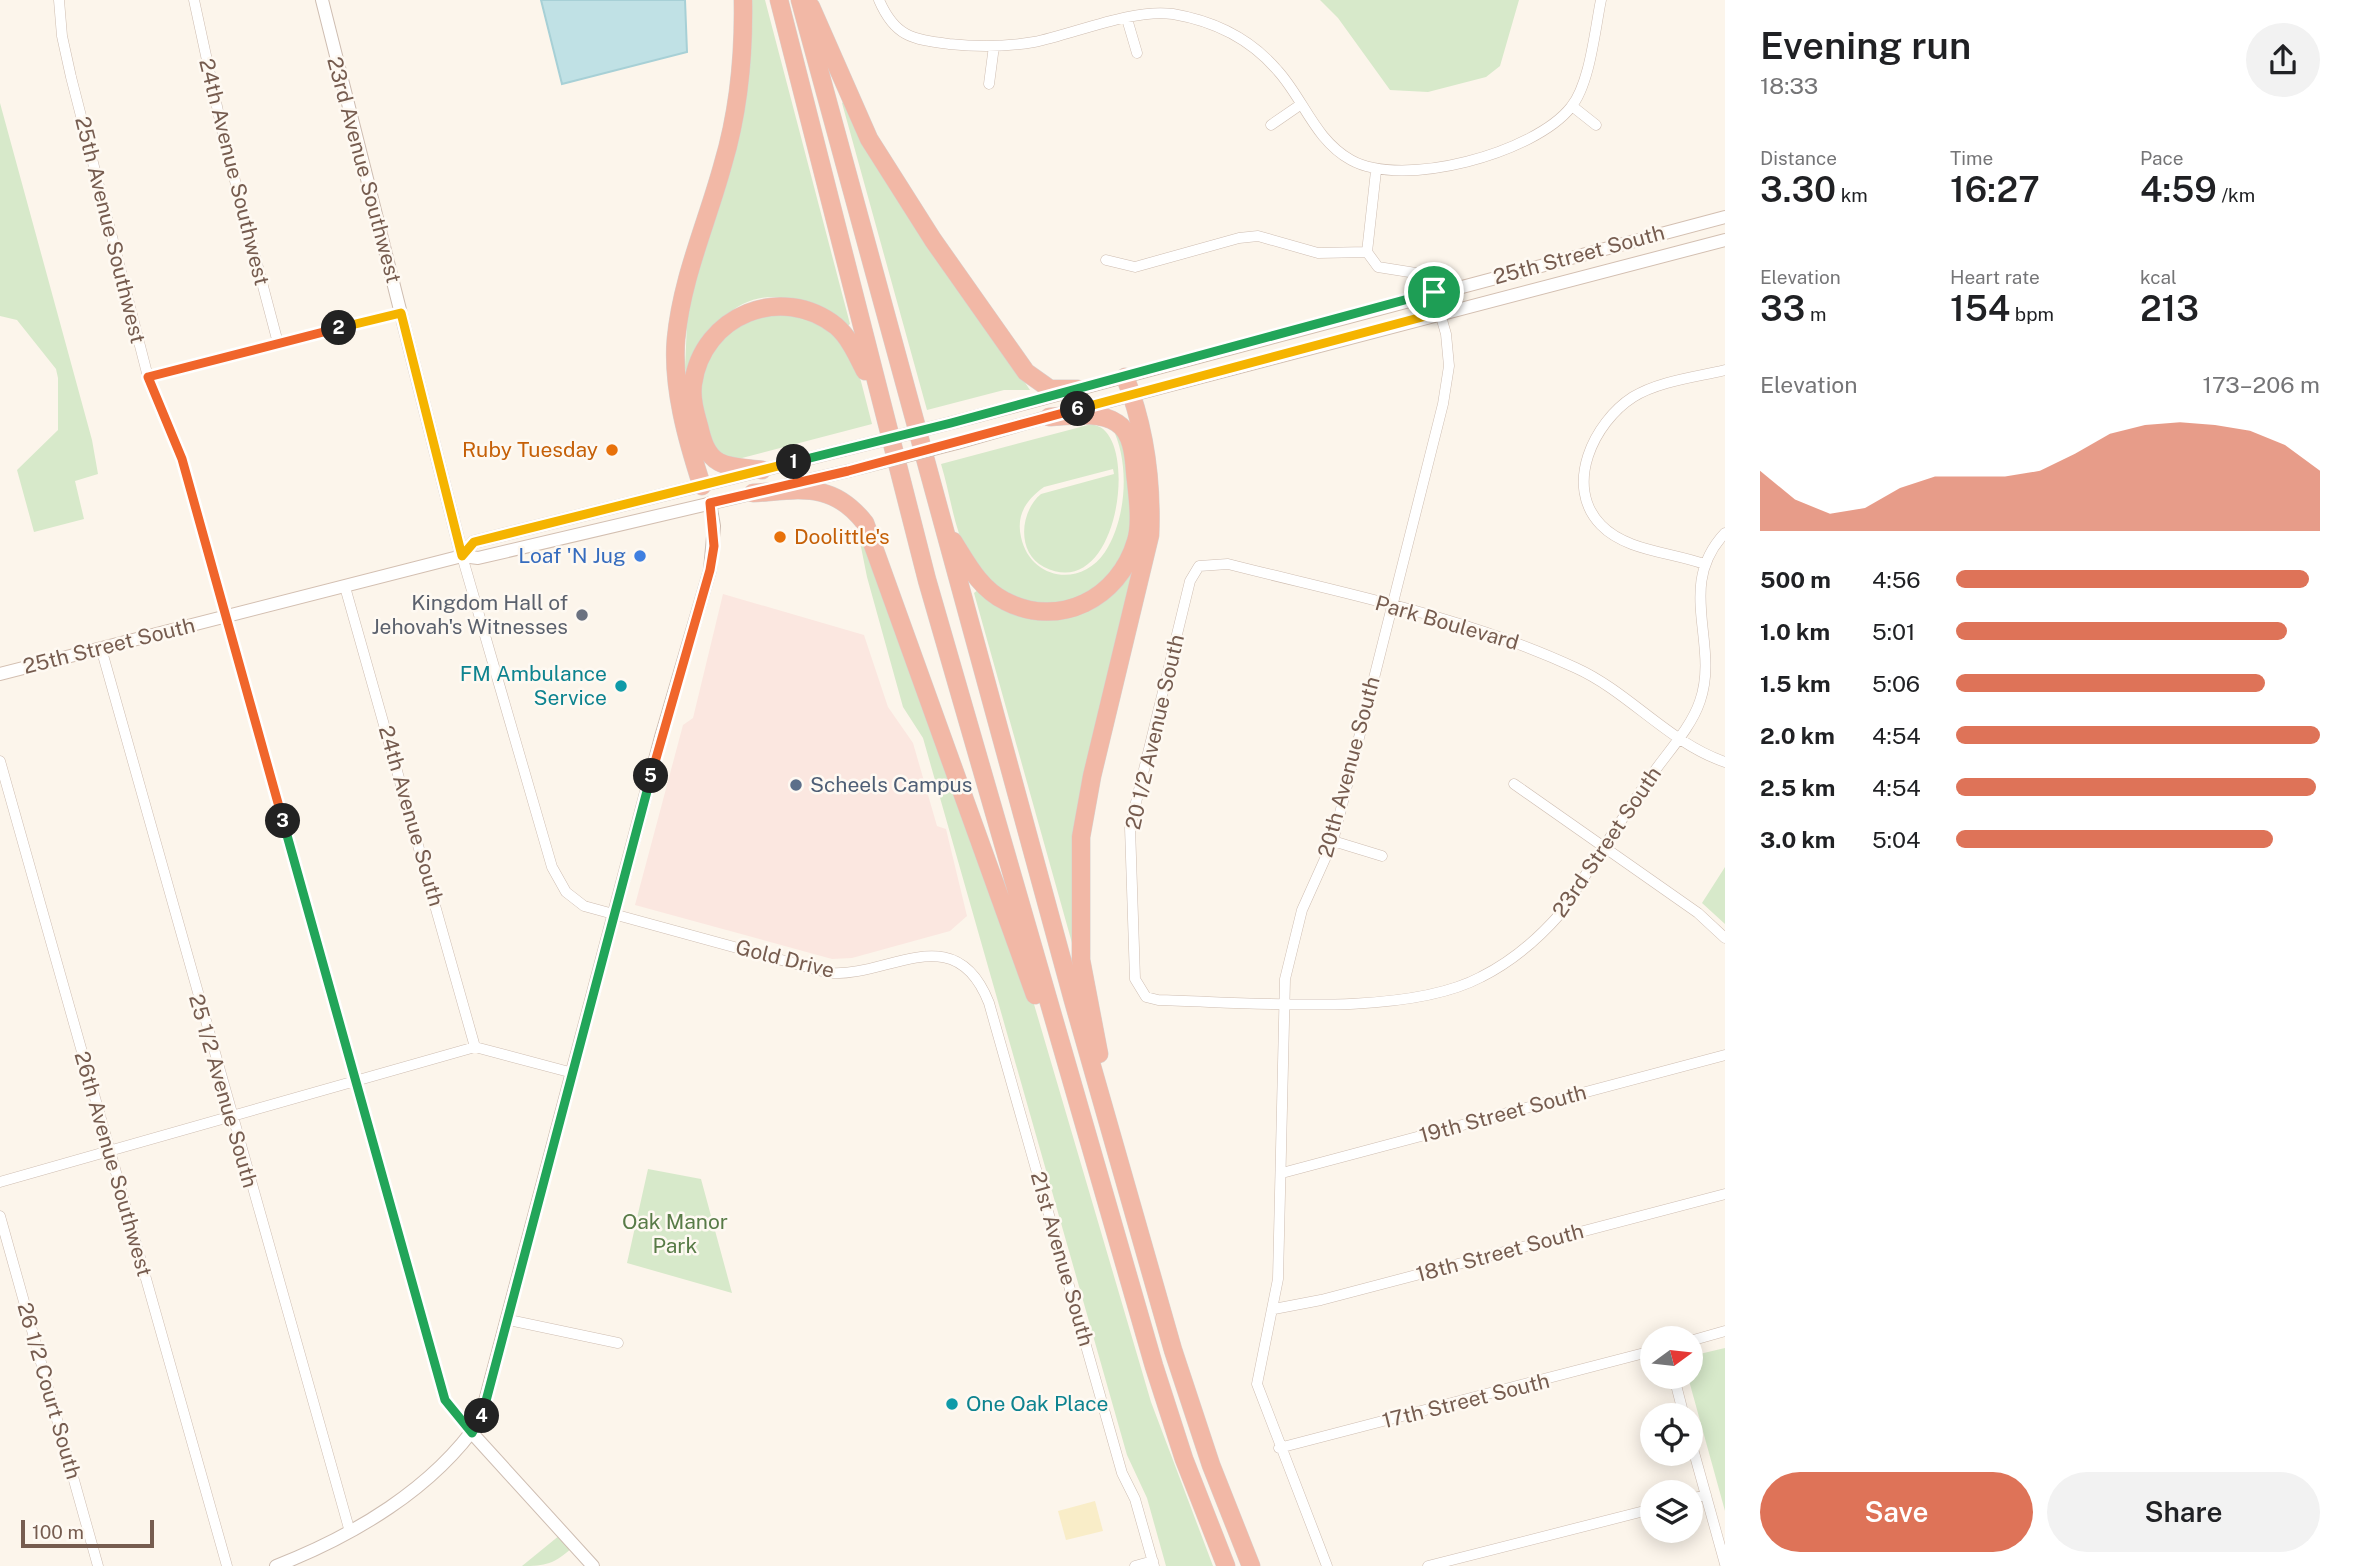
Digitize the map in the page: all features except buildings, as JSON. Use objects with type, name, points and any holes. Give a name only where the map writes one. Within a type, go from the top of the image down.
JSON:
[{"type":"highway","points":[[702,486],[679,396],[676,341],[683,288],[724,163],[736,112],[744,50],[743,0]]},
{"type":"highway","points":[[779,0],[927,580],[1087,1140],[1171,1419],[1226,1566]]},
{"type":"highway","points":[[800,0],[1121,1168],[1211,1465],[1251,1566]]},
{"type":"highway","points":[[808,0],[869,139],[933,240],[1026,372],[1050,389],[1078,389]]},
{"type":"highway","points":[[762,470],[720,462],[707,451],[694,408],[696,368],[717,332],[734,318],[757,307],[783,305],[811,311],[837,327],[854,349],[883,411]]},
{"type":"highway","points":[[1121,1168],[1081,960],[1079,878],[1081,837],[1092,776],[1150,535],[1149,473],[1132,395],[1125,377]]},
{"type":"highway","points":[[943,523],[975,577],[1003,600],[1032,611],[1056,612],[1082,606],[1105,590],[1123,571],[1137,539],[1137,488],[1128,437],[1121,425],[1112,420],[1086,416],[1049,417]]},
{"type":"highway","points":[[753,493],[824,491],[853,508],[865,523],[1087,1140]]},
{"type":"main road","name":"23rd Avenue Southwest","points":[[322,0],[462,556]]},
{"type":"main road","name":"25th Street South","points":[[462,556],[474,542],[951,423],[1434,292],[1725,217]]},
{"type":"main road","name":"25th Street South","points":[[0,674],[462,556],[478,558],[848,471],[1441,312],[1725,240]]},
{"type":"main road","points":[[276,1566],[321,1549],[424,1481],[465,1444],[480,1420],[509,1320],[668,711],[710,570],[714,546],[710,503],[702,486]]},
{"type":"main road","points":[[472,1433],[593,1566]]},
{"type":"street","name":"25th Avenue Southwest","points":[[59,0],[69,67],[148,377],[182,459],[445,1400],[472,1433]]},
{"type":"street","name":"24th Avenue Southwest","points":[[194,0],[224,139],[278,343]]},
{"type":"street","points":[[879,0],[887,17],[899,31],[915,40],[994,46],[1034,42],[1127,19],[1169,14],[1218,24],[1250,45],[1278,71],[1330,144],[1350,160],[1376,171],[1397,172],[1432,167],[1511,148],[1534,136],[1572,106],[1583,83],[1601,0]]},
{"type":"street","points":[[1127,19],[1137,53]]},
{"type":"street","points":[[989,84],[994,46]]},
{"type":"street","points":[[1271,125],[1300,105]]},
{"type":"street","points":[[1572,106],[1596,125]]},
{"type":"street","points":[[1376,171],[1367,252],[1378,267],[1422,274],[1434,292]]},
{"type":"street","points":[[1106,260],[1135,267],[1239,238],[1258,236],[1318,253],[1367,252]]},
{"type":"street","name":"20th Avenue South","points":[[1327,1566],[1279,1448],[1257,1384],[1274,1309],[1282,1172],[1285,979],[1302,910],[1333,841],[1443,404],[1449,366],[1441,312],[1434,292]]},
{"type":"street","points":[[148,377],[401,313]]},
{"type":"street","points":[[1704,564],[1624,542],[1601,526],[1589,508],[1583,476],[1598,433],[1634,397],[1725,370]]},
{"type":"street","name":"23rd Street South","points":[[1132,929],[1135,979],[1146,997],[1284,1003],[1360,1003],[1438,993],[1480,978],[1543,933],[1560,914],[1695,715],[1705,676],[1700,613],[1704,564],[1725,533]]},
{"type":"street","name":"23rd Avenue Southwest","points":[[462,556],[553,871],[566,892],[584,906],[615,915]]},
{"type":"street","name":"Park Boulevard","points":[[1181,618],[1193,572],[1199,566],[1217,563],[1391,606],[1490,633],[1538,650],[1581,670],[1701,752],[1725,762]]},
{"type":"street","name":"24th Avenue South","points":[[345,587],[475,1046]]},
{"type":"street","name":"20 1/2 Avenue South","points":[[1132,929],[1130,827],[1181,618]]},
{"type":"street","name":"25 1/2 Avenue South","points":[[101,648],[349,1532]]},
{"type":"street","name":"26th Avenue Southwest","points":[[0,761],[227,1566]]},
{"type":"street","points":[[1514,784],[1698,913],[1725,938]]},
{"type":"street","points":[[1333,841],[1382,856]]},
{"type":"street","name":"Gold Drive","points":[[615,915],[829,973],[857,972],[914,956],[934,956],[955,962]]},
{"type":"street","name":"21st Avenue South","points":[[955,962],[979,981],[989,1003],[1122,1473],[1135,1499],[1153,1564]]},
{"type":"street","points":[[0,1182],[475,1046],[573,1073]]},
{"type":"street","name":"19th Street South","points":[[1282,1172],[1725,1055]]},
{"type":"street","name":"18th Street South","points":[[1274,1309],[1334,1297],[1725,1194]]},
{"type":"street","name":"26 1/2 Court South","points":[[0,1216],[98,1566]]},
{"type":"street","points":[[509,1320],[618,1343]]},
{"type":"street","points":[[1703,1338],[1725,1332]]},
{"type":"street","name":"17th Street South","points":[[1279,1448],[1640,1354]]},
{"type":"street","points":[[1698,1466],[1725,1564]]},
{"type":"street","points":[[1428,1566],[1640,1511]]},
{"type":"street","points":[[1135,1566],[1153,1564]]},
{"type":"shaded area","name":"Scheels Campus","points":[[723,594],[864,635],[888,707],[913,743],[937,826],[946,829],[967,916],[950,931],[852,958],[832,959],[635,905],[683,725],[693,718]]},
{"type":"green space","points":[[752,0],[765,0],[850,324],[846,327],[816,308],[785,298],[753,300],[737,307],[718,324],[690,395],[685,368],[688,301],[751,39]]},
{"type":"green space","points":[[1320,0],[1519,0],[1500,66],[1486,77],[1428,92],[1390,90],[1338,18]]},
{"type":"green space","points":[[846,100],[929,238],[1030,390],[1004,390],[927,410],[842,103]]},
{"type":"green space","points":[[0,103],[92,440],[98,474],[75,481],[84,519],[34,532],[17,470],[58,430],[58,378],[56,369],[17,320],[0,316]]},
{"type":"green space","points":[[777,308],[833,329],[856,362],[872,424],[742,458],[726,456],[711,443],[704,428],[701,391],[708,354],[716,339],[726,329]]},
{"type":"green space","points":[[1088,425],[1105,431],[1115,450],[1119,477],[1116,508],[1107,538],[1092,561],[1071,572],[1044,567],[1035,561],[1025,542],[1024,532],[1029,511],[1041,494],[1114,474],[1113,469],[1044,487],[1032,497],[1021,515],[1021,537],[1034,562],[1057,574],[1070,575],[1083,571],[1095,564],[1105,552],[1118,523],[1124,490],[1122,457],[1112,427],[1124,449],[1130,499],[1127,543],[1120,564],[1097,590],[1079,599],[1058,604],[1016,598],[997,588],[981,574],[969,557],[956,523],[941,464]]},
{"type":"green space","points":[[856,522],[1031,994],[1151,1402],[1213,1566],[1166,1566],[1147,1498],[1127,1455],[923,738],[903,707],[867,577]]},
{"type":"green space","points":[[1137,552],[1098,733],[1078,943],[1072,943],[974,593],[979,589],[1067,615]]},
{"type":"green space","points":[[1725,867],[1725,924],[1702,903]]},
{"type":"green space","name":"Oak Manor Park","points":[[648,1169],[701,1179],[732,1293],[627,1263]]},
{"type":"green space","points":[[1725,1348],[1725,1511],[1703,1431],[1703,1403],[1695,1403],[1692,1390],[1703,1390],[1703,1353]]},
{"type":"green space","points":[[560,1535],[572,1548],[566,1553],[549,1563],[522,1566]]},
{"type":"sand","points":[[1095,1501],[1103,1531],[1066,1540],[1058,1511]]},
{"type":"water","points":[[541,0],[685,0],[687,52],[562,84]]},
{"type":"place","name":"Ruby Tuesday","points":[[612,450]]},
{"type":"place","name":"Doolittle's","points":[[780,537]]},
{"type":"place","name":"Loaf 'N Jug","points":[[640,556]]},
{"type":"place","name":"Kingdom Hall of Jehovah's Witnesses","points":[[582,615]]},
{"type":"place","name":"FM Ambulance Service","points":[[621,686]]},
{"type":"place","name":"Scheels Campus","points":[[796,785]]},
{"type":"place","name":"One Oak Place","points":[[952,1404]]},
{"type":"route","points":[[1434,292],[1441,312],[957,443],[710,503],[714,546],[710,570],[682,660],[642,809],[509,1320],[480,1420],[472,1433],[445,1400],[182,459],[148,377],[401,313],[462,556],[474,542],[951,423],[1434,292]]}]
